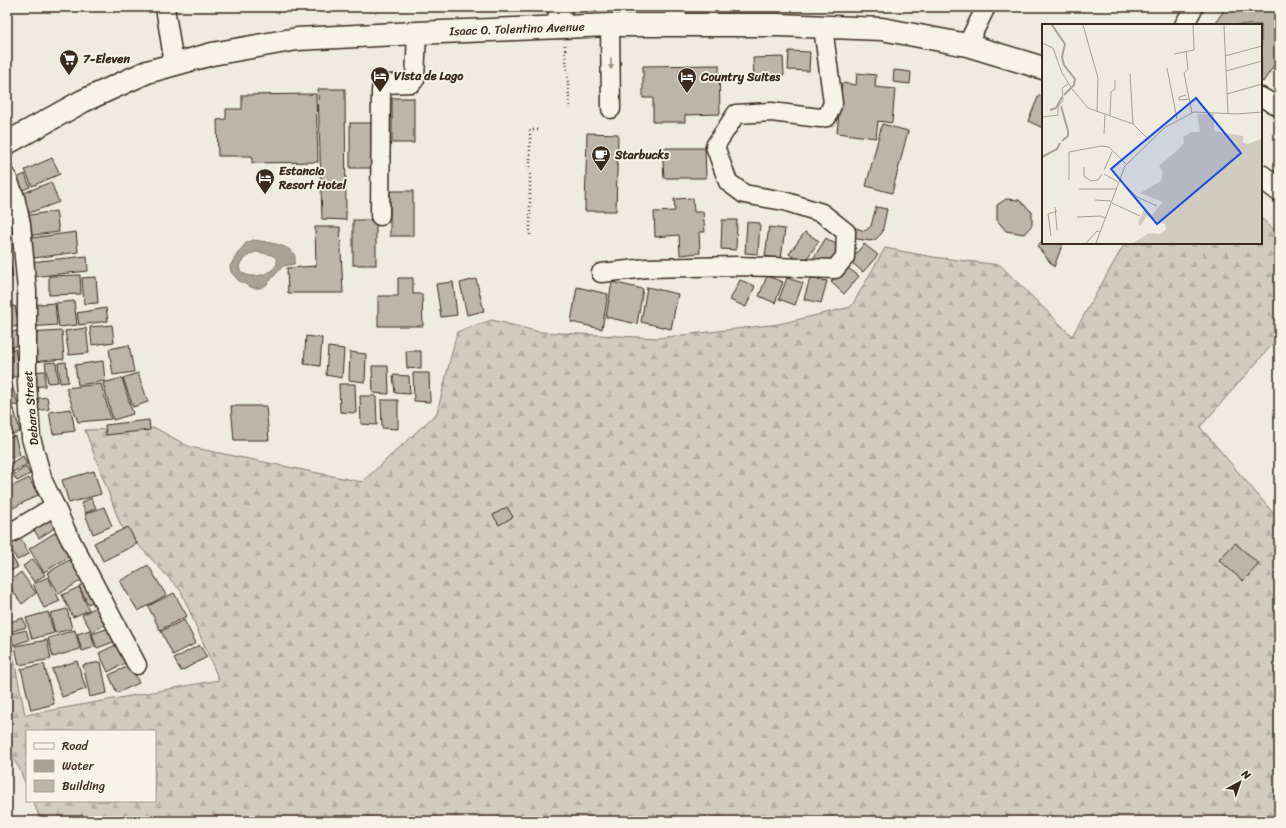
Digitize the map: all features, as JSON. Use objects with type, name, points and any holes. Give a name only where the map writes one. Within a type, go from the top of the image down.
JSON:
[{"type":"main road","name":"Isaac O. Tolentino Avenue","points":[[7,143],[83,101],[147,72],[212,54],[297,40],[417,33],[561,20],[610,25],[674,16],[778,25],[882,29],[967,45],[1042,68]]},
{"type":"main road","points":[[1262,177],[1279,190]]},
{"type":"street","points":[[165,7],[174,64]]},
{"type":"street","points":[[967,45],[986,7]]},
{"type":"street","points":[[1185,24],[1194,7]]},
{"type":"street","points":[[610,25],[612,109]]},
{"type":"street","points":[[601,273],[647,268],[737,266],[835,269],[845,257],[846,232],[822,212],[784,201],[744,194],[728,182],[715,146],[736,114],[771,112],[820,118],[827,116],[833,103],[823,27]]},
{"type":"street","points":[[380,216],[381,90],[385,84],[412,83],[415,79],[417,33]]},
{"type":"street","points":[[1262,98],[1279,107]]},
{"type":"street","name":"Debara Street","points":[[7,177],[15,197],[21,224],[26,291],[27,384],[31,438],[43,481],[67,533],[137,665]]},
{"type":"street","points":[[7,535],[55,506]]},
{"type":"path","points":[[561,20],[570,109]]},
{"type":"path","points":[[530,235],[530,130],[539,130]]},
{"type":"green space","points":[[1262,219],[1279,234],[1279,337],[1200,427],[1279,520],[1279,821],[41,821],[33,802],[156,802],[156,730],[26,730],[26,785],[19,768],[7,749],[7,644],[13,654],[25,715],[219,680],[181,591],[121,526],[85,430],[155,428],[190,447],[362,482],[437,413],[457,332],[492,320],[540,332],[657,338],[779,324],[851,307],[885,248],[933,257],[1000,265],[1072,336],[1124,244],[1262,244]]},
{"type":"water","points":[[253,240],[273,243],[288,249],[293,253],[295,258],[294,264],[283,266],[266,285],[260,288],[253,288],[239,281],[231,272],[230,266],[246,243]],"holes":[[[255,252],[274,256],[277,263],[273,269],[265,274],[257,276],[249,276],[243,273],[240,269],[240,264],[245,258]]]},
{"type":"building","points":[[1226,7],[1279,7],[1279,58],[1263,82],[1262,24],[1215,24]]},
{"type":"building","points":[[789,51],[810,52],[809,71],[788,70]]},
{"type":"building","points":[[783,57],[784,75],[754,76],[753,58]]},
{"type":"building","points":[[719,65],[720,114],[685,115],[685,122],[653,122],[653,98],[643,98],[643,66]]},
{"type":"building","points":[[894,70],[911,72],[910,84],[893,82]]},
{"type":"building","points":[[857,73],[876,75],[875,87],[895,89],[892,123],[878,121],[876,138],[837,133],[842,83],[856,85]]},
{"type":"building","points":[[318,89],[345,89],[346,220],[322,219]]},
{"type":"building","points":[[316,94],[318,162],[252,163],[252,156],[218,156],[217,120],[226,119],[226,109],[242,109],[242,95]]},
{"type":"building","points":[[1039,95],[1042,96],[1042,128],[1028,121]]},
{"type":"building","points":[[392,98],[414,98],[414,143],[392,143]]},
{"type":"building","points":[[350,123],[373,123],[373,168],[350,168]]},
{"type":"building","points":[[882,124],[908,131],[892,193],[866,186]]},
{"type":"building","name":"Starbucks","points":[[587,133],[618,134],[616,211],[585,211]]},
{"type":"building","points":[[662,148],[705,148],[706,178],[664,178]]},
{"type":"building","points":[[52,158],[60,174],[32,186],[25,170]]},
{"type":"building","points":[[25,174],[30,187],[20,191],[15,179]]},
{"type":"building","points":[[51,182],[59,202],[29,213],[21,194]]},
{"type":"building","points":[[390,191],[413,191],[413,236],[390,236]]},
{"type":"building","points":[[693,198],[694,212],[703,212],[705,232],[699,232],[700,253],[680,255],[679,235],[655,237],[654,212],[675,211],[674,199]]},
{"type":"building","points":[[1006,199],[1019,200],[1032,212],[1032,225],[1024,234],[1006,231],[997,220],[997,205]]},
{"type":"building","points":[[876,207],[887,209],[882,233],[876,239],[870,241],[851,238],[853,227],[865,231],[871,226]]},
{"type":"building","points":[[56,211],[59,232],[26,236],[23,216]]},
{"type":"building","points":[[353,220],[376,220],[376,265],[353,265]]},
{"type":"building","points":[[722,220],[737,220],[736,250],[721,249]]},
{"type":"building","points":[[747,222],[760,223],[758,254],[745,253]]},
{"type":"building","points":[[315,227],[340,227],[343,293],[288,293],[287,268],[316,266]]},
{"type":"building","points":[[769,227],[785,229],[781,259],[765,256]]},
{"type":"building","points":[[76,232],[78,252],[34,258],[31,238]]},
{"type":"building","points":[[805,232],[819,241],[803,264],[789,254]]},
{"type":"building","points":[[826,238],[840,247],[826,267],[813,259]]},
{"type":"building","points":[[1042,241],[1042,244],[1063,244],[1054,267],[1037,246]]},
{"type":"building","points":[[864,244],[878,255],[863,272],[850,261]]},
{"type":"building","points":[[87,256],[88,271],[31,277],[30,262]]},
{"type":"building","points":[[10,262],[13,277],[7,278],[7,263]]},
{"type":"building","points":[[845,266],[859,276],[844,294],[831,282]]},
{"type":"building","points":[[80,275],[81,294],[49,295],[49,276]]},
{"type":"building","points":[[767,276],[783,282],[775,303],[759,296]]},
{"type":"building","points":[[96,277],[98,303],[84,304],[82,278]]},
{"type":"building","points":[[398,278],[413,278],[413,294],[422,294],[423,326],[378,326],[378,296],[398,296]]},
{"type":"building","points":[[787,278],[803,283],[795,305],[779,299]]},
{"type":"building","points":[[810,278],[827,281],[821,303],[804,299]]},
{"type":"building","points":[[476,279],[484,311],[467,315],[460,283]]},
{"type":"building","points":[[740,280],[755,286],[746,307],[730,300]]},
{"type":"building","points":[[453,282],[457,315],[441,317],[436,284]]},
{"type":"building","points":[[612,282],[643,289],[637,324],[606,317]]},
{"type":"building","points":[[577,287],[608,294],[602,329],[571,322]]},
{"type":"building","points":[[647,287],[678,294],[671,329],[641,322]]},
{"type":"building","points":[[74,301],[77,325],[59,327],[56,303]]},
{"type":"building","points":[[55,303],[57,325],[29,327],[28,305]]},
{"type":"building","points":[[15,306],[19,326],[7,328],[7,307]]},
{"type":"building","points":[[106,308],[108,321],[79,325],[77,313]]},
{"type":"building","points":[[112,325],[114,342],[92,345],[90,327]]},
{"type":"building","points":[[86,328],[89,353],[69,355],[65,331]]},
{"type":"building","points":[[17,331],[19,345],[7,348],[7,333]]},
{"type":"building","points":[[62,331],[64,359],[32,362],[29,333]]},
{"type":"building","points":[[306,336],[322,338],[320,366],[304,364]]},
{"type":"building","points":[[129,345],[134,372],[113,375],[109,349]]},
{"type":"building","points":[[328,347],[344,349],[342,378],[326,375]]},
{"type":"building","points":[[15,349],[19,376],[7,378],[7,350]]},
{"type":"building","points":[[406,351],[421,351],[421,369],[407,368]]},
{"type":"building","points":[[350,352],[366,354],[365,382],[349,380]]},
{"type":"building","points":[[103,361],[105,381],[78,385],[75,365]]},
{"type":"building","points":[[56,362],[58,382],[48,383],[45,363]]},
{"type":"building","points":[[66,362],[68,382],[60,383],[58,363]]},
{"type":"building","points":[[372,366],[388,366],[389,394],[373,393]]},
{"type":"building","points":[[45,371],[45,386],[29,387],[28,372]]},
{"type":"building","points":[[138,373],[148,402],[133,407],[123,378]]},
{"type":"building","points":[[413,373],[429,373],[430,402],[414,401]]},
{"type":"building","points":[[393,375],[409,376],[410,394],[395,393]]},
{"type":"building","points":[[10,378],[18,405],[7,406],[7,379]]},
{"type":"building","points":[[122,378],[133,414],[113,420],[103,383]]},
{"type":"building","points":[[101,384],[111,419],[78,422],[66,388]]},
{"type":"building","points":[[339,384],[355,384],[356,413],[340,412]]},
{"type":"building","points":[[360,396],[376,396],[377,425],[361,424]]},
{"type":"building","points":[[47,397],[49,409],[35,411],[33,399]]},
{"type":"building","points":[[381,400],[398,400],[398,429],[382,428]]},
{"type":"building","points":[[231,406],[266,406],[269,440],[234,440]]},
{"type":"building","points":[[14,409],[20,432],[7,435],[7,410]]},
{"type":"building","points":[[71,409],[75,431],[53,434],[49,412]]},
{"type":"building","points":[[149,420],[150,430],[106,435],[105,425]]},
{"type":"building","points":[[15,436],[20,455],[7,459],[7,438]]},
{"type":"building","points":[[23,456],[27,464],[11,473],[7,465]]},
{"type":"building","points":[[26,467],[30,474],[17,481],[13,475]]},
{"type":"building","points":[[94,471],[101,494],[69,503],[62,480]]},
{"type":"building","points":[[29,478],[38,495],[11,509],[7,502],[7,489]]},
{"type":"building","points":[[91,498],[96,508],[86,513],[81,503]]},
{"type":"building","points":[[104,507],[112,526],[93,534],[85,514]]},
{"type":"building","points":[[507,507],[513,517],[499,525],[493,515]]},
{"type":"building","points":[[52,509],[61,524],[39,538],[30,523]]},
{"type":"building","points":[[128,527],[137,544],[103,561],[94,543]]},
{"type":"building","points":[[61,529],[75,553],[44,572],[29,549]]},
{"type":"building","points":[[21,539],[29,554],[17,560],[9,545]]},
{"type":"building","points":[[1235,543],[1259,564],[1243,581],[1219,560]]},
{"type":"building","points":[[7,549],[18,567],[7,573]]},
{"type":"building","points":[[76,556],[88,576],[59,594],[47,573]]},
{"type":"building","points":[[33,559],[45,575],[34,582],[23,566]]},
{"type":"building","points":[[148,565],[166,595],[138,611],[120,581]]},
{"type":"building","points":[[21,572],[36,593],[22,604],[7,583]]},
{"type":"building","points":[[48,577],[60,601],[44,608],[33,584]]},
{"type":"building","points":[[91,581],[100,599],[88,604],[79,586]]},
{"type":"building","points":[[79,587],[89,610],[73,617],[62,595]]},
{"type":"building","points":[[174,593],[187,616],[160,630],[148,606]]},
{"type":"building","points":[[99,605],[109,622],[92,632],[82,615]]},
{"type":"building","points":[[67,609],[72,629],[55,633],[50,613]]},
{"type":"building","points":[[48,612],[54,633],[32,639],[26,618]]},
{"type":"building","points":[[23,618],[26,627],[10,632],[7,623]]},
{"type":"building","points":[[184,620],[196,643],[173,655],[161,631]]},
{"type":"building","points":[[114,626],[119,640],[97,648],[92,634]]},
{"type":"building","points":[[26,630],[29,640],[13,645],[10,634]]},
{"type":"building","points":[[75,630],[80,649],[53,657],[48,638]]},
{"type":"building","points":[[90,630],[95,647],[82,651],[77,634]]},
{"type":"building","points":[[47,640],[51,659],[19,665],[15,646]]},
{"type":"building","points":[[122,642],[131,660],[108,672],[99,653]]},
{"type":"building","points":[[199,645],[207,657],[181,671],[174,659]]},
{"type":"building","points":[[77,661],[86,689],[62,697],[52,669]]},
{"type":"building","points":[[101,662],[107,693],[90,697],[83,665]]},
{"type":"building","points":[[44,664],[54,704],[31,710],[21,669]]},
{"type":"building","points":[[131,665],[139,683],[117,693],[109,675]]},
{"type":"place","name":"7-Eleven","points":[[69,76]]},
{"type":"place","name":"Vista de Lago","points":[[380,93]]},
{"type":"place","name":"Country Suites","points":[[687,94]]},
{"type":"place","name":"Starbucks","points":[[601,172]]},
{"type":"place","name":"Estancia Resort Hotel","points":[[265,195]]}]
